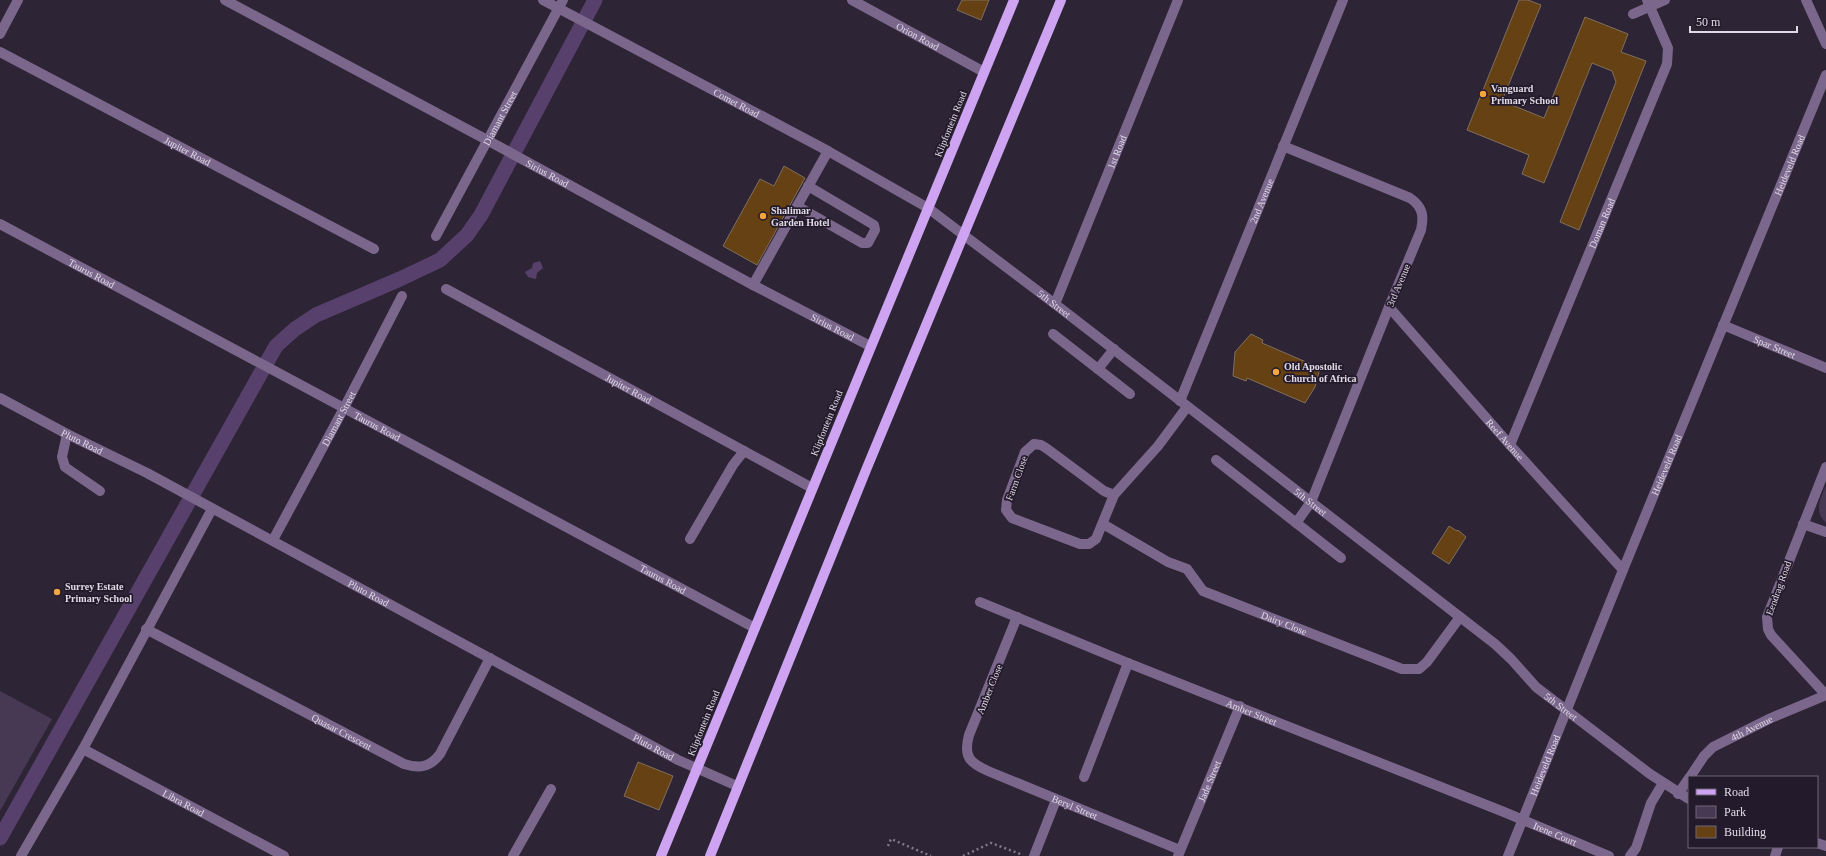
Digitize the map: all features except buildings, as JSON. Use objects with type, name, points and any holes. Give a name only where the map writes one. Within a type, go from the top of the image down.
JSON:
[{"type":"main road","name":"Klipfontein Road","points":[[661,856],[870,346],[1014,0]]},
{"type":"main road","points":[[710,856],[963,235],[1061,0]]},
{"type":"street","points":[[0,34],[18,0]]},
{"type":"street","name":"Sirius Road","points":[[225,0],[488,140],[523,161],[753,285],[870,346]]},
{"type":"street","name":"Comet Road","points":[[543,0],[561,4],[576,18],[828,151],[928,208]]},
{"type":"street","name":"Orion Road","points":[[852,0],[984,72]]},
{"type":"street","name":"1st Road","points":[[1055,304],[1178,0]]},
{"type":"street","name":"2nd Avenue","points":[[1183,404],[1283,146],[1343,0]]},
{"type":"street","points":[[1633,14],[1648,3],[1665,0]]},
{"type":"street","points":[[1806,0],[1826,44]]},
{"type":"street","name":"Doman Road","points":[[1510,445],[1666,64],[1668,48],[1648,3]]},
{"type":"street","name":"Diamant Street","points":[[436,236],[561,4]]},
{"type":"street","name":"Jupiter Road","points":[[0,52],[374,249]]},
{"type":"street","name":"Heideveld Road","points":[[1508,856],[1623,570],[1826,74]]},
{"type":"street","name":"3rd Avenue","points":[[1283,146],[1402,193],[1417,203],[1422,210],[1423,220],[1421,230],[1310,502],[1296,523]]},
{"type":"street","points":[[753,285],[828,151]]},
{"type":"street","points":[[797,206],[862,242],[868,243],[870,241],[875,230],[874,225],[808,186]]},
{"type":"street","name":"5th Street","points":[[928,208],[1114,349],[1183,404],[1495,644],[1511,659],[1536,688],[1678,794],[1688,799]]},
{"type":"street","name":"Taurus Road","points":[[0,224],[755,628]]},
{"type":"street","name":"Jupiter Road","points":[[446,289],[812,488]]},
{"type":"street","name":"Diamant Street","points":[[273,540],[402,296]]},
{"type":"street","name":"Reef Avenue","points":[[1389,307],[1510,445],[1623,570]]},
{"type":"street","name":"Spar Street","points":[[1723,325],[1826,368]]},
{"type":"street","points":[[1053,334],[1130,394]]},
{"type":"street","points":[[1098,369],[1114,349]]},
{"type":"street","name":"Pluto Road","points":[[0,398],[67,434],[147,473],[212,509],[273,540],[697,769],[738,786]]},
{"type":"street","name":"Farm Close","points":[[1114,495],[1104,491],[1046,448],[1041,445],[1034,444],[1025,452],[1007,500],[1006,510],[1012,518],[1080,544],[1089,544],[1096,539],[1114,495],[1158,446],[1183,404]]},
{"type":"street","points":[[67,434],[62,457],[64,467],[100,491]]},
{"type":"street","points":[[690,539],[733,465],[744,451]]},
{"type":"street","points":[[1216,460],[1341,558]]},
{"type":"street","name":"Eendrag Road","points":[[1826,467],[1769,610],[1767,623],[1771,635],[1826,695]]},
{"type":"street","points":[[23,855],[83,749],[146,629],[212,509]]},
{"type":"street","name":"Dairy Close","points":[[1103,524],[1168,562],[1187,569],[1203,591],[1402,669],[1419,669],[1427,662],[1460,617]]},
{"type":"street","points":[[1803,524],[1826,532]]},
{"type":"street","name":"Amber Street","points":[[980,602],[1523,820]]},
{"type":"street","name":"Amber Close","points":[[970,761],[967,754],[966,745],[969,735],[1018,617]]},
{"type":"street","name":"Quasar Crescent","points":[[146,629],[404,764],[418,768],[432,763],[440,754],[490,658]]},
{"type":"street","points":[[1084,777],[1128,662]]},
{"type":"street","name":"4th Avenue","points":[[1690,776],[1704,756],[1713,747],[1772,718],[1826,695]]},
{"type":"street","name":"Jade Street","points":[[1179,853],[1240,706]]},
{"type":"street","name":"Libra Road","points":[[83,749],[284,856]]},
{"type":"street","name":"Beryl Street","points":[[970,761],[988,771],[1179,853]]},
{"type":"street","name":"4th Avenue","points":[[1678,794],[1688,779]]},
{"type":"street","points":[[1630,856],[1636,848],[1651,803],[1663,783]]},
{"type":"street","points":[[513,856],[551,789]]},
{"type":"street","points":[[1034,856],[1056,800]]},
{"type":"street","name":"Irene Court","points":[[1523,820],[1609,856]]},
{"type":"path","points":[[888,846],[891,839],[931,856]]},
{"type":"path","points":[[963,856],[991,843],[1025,856]]},
{"type":"green space","points":[[1826,485],[1826,523],[1820,514],[1819,504]]},
{"type":"green space","points":[[0,691],[52,719],[0,811]]},
{"type":"shaded area","points":[[540,261],[543,268],[537,273],[536,279],[528,277],[525,272],[532,268],[533,263]]},
{"type":"waterway","points":[[0,838],[276,346],[295,329],[316,315],[440,260],[467,235],[481,215],[595,0]]},
{"type":"place","name":"Vanguard Primary School","points":[[1483,94]]},
{"type":"place","name":"Shalimar Garden Hotel","points":[[763,216]]},
{"type":"place","name":"Old Apostolic Church of Africa","points":[[1276,372]]},
{"type":"place","name":"Surrey Estate Primary School","points":[[57,592]]}]
